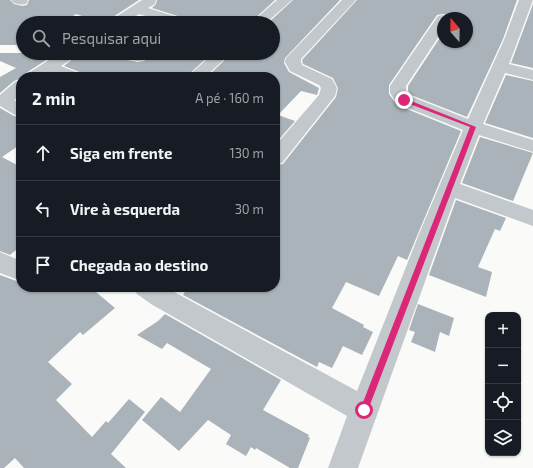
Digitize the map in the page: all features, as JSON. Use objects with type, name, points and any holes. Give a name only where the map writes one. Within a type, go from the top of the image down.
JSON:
[{"type":"street","points":[[127,16],[152,0]]},
{"type":"street","points":[[266,16],[285,0]]},
{"type":"street","points":[[280,152],[327,96],[329,88],[326,82],[296,68],[294,65],[294,58],[349,0]]},
{"type":"street","points":[[138,9],[160,16]]},
{"type":"street","points":[[343,468],[448,188],[473,127],[527,9]]},
{"type":"street","points":[[437,28],[398,86],[398,93],[404,100],[473,127],[533,146]]},
{"type":"street","points":[[42,72],[60,60]]},
{"type":"street","points":[[201,72],[215,60]]},
{"type":"street","points":[[50,67],[63,72]]},
{"type":"street","points":[[500,67],[533,75]]},
{"type":"street","points":[[10,108],[5,99],[7,95],[16,89]]},
{"type":"street","points":[[448,188],[533,218]]},
{"type":"street","points":[[0,261],[10,268],[16,270]]},
{"type":"street","points":[[161,292],[364,410]]},
{"type":"building","points":[[0,0],[10,0],[14,4],[22,6],[27,5],[29,0],[139,0],[115,16],[82,16],[76,14],[73,16],[16,16],[16,45],[0,45]]},
{"type":"building","points":[[157,0],[275,0],[258,16],[177,16],[152,8],[156,4]]},
{"type":"building","points":[[293,0],[340,0],[285,58],[284,63],[289,72],[319,88],[317,95],[301,91],[280,113],[280,72],[212,72],[225,60],[280,60],[280,16],[276,16]]},
{"type":"building","points":[[357,0],[517,0],[503,39],[467,117],[411,95],[408,91],[408,86],[437,42],[437,48],[473,48],[473,12],[437,12],[437,15],[389,85],[389,94],[397,105],[461,131],[407,260],[398,256],[379,296],[346,282],[332,308],[364,325],[363,327],[373,332],[362,355],[343,346],[332,368],[319,362],[317,367],[183,295],[185,292],[280,292],[280,164],[283,164],[336,97],[338,88],[333,78],[303,64],[302,60]]},
{"type":"building","points":[[533,4],[533,68],[511,63]]},
{"type":"building","points":[[0,53],[16,53],[16,60],[46,60],[28,72],[16,72],[16,80],[0,93],[0,77],[16,68],[0,61]]},
{"type":"building","points":[[71,60],[127,60],[138,62],[145,60],[204,60],[191,72],[79,72],[64,66]]},
{"type":"building","points":[[506,75],[533,81],[533,138],[485,123]]},
{"type":"building","points":[[0,108],[16,116],[16,147],[2,157],[16,164],[16,250],[10,255],[0,251]]},
{"type":"building","points":[[280,116],[295,121],[280,138]]},
{"type":"building","points":[[480,137],[533,153],[513,201],[462,183]]},
{"type":"building","points":[[456,200],[506,218],[500,231],[495,229],[478,267],[492,272],[486,297],[429,275]]},
{"type":"building","points":[[0,275],[16,281],[16,292],[96,292],[115,308],[83,335],[80,332],[48,362],[72,384],[56,400],[92,437],[106,421],[108,423],[129,399],[145,412],[111,454],[126,468],[24,468],[15,458],[4,468],[0,468]]},
{"type":"building","points":[[418,304],[454,318],[449,336],[440,332],[435,352],[411,342],[415,332],[409,330]]},
{"type":"building","points":[[165,314],[281,380],[263,410],[309,435],[308,437],[310,438],[298,468],[290,468],[256,448],[255,450],[251,447],[246,456],[226,444],[231,435],[208,420],[179,451],[142,420],[161,397],[180,412],[211,369],[167,343],[162,349],[137,335],[158,321]]},
{"type":"route","points":[[364,410],[448,188],[473,127],[404,100]]}]
